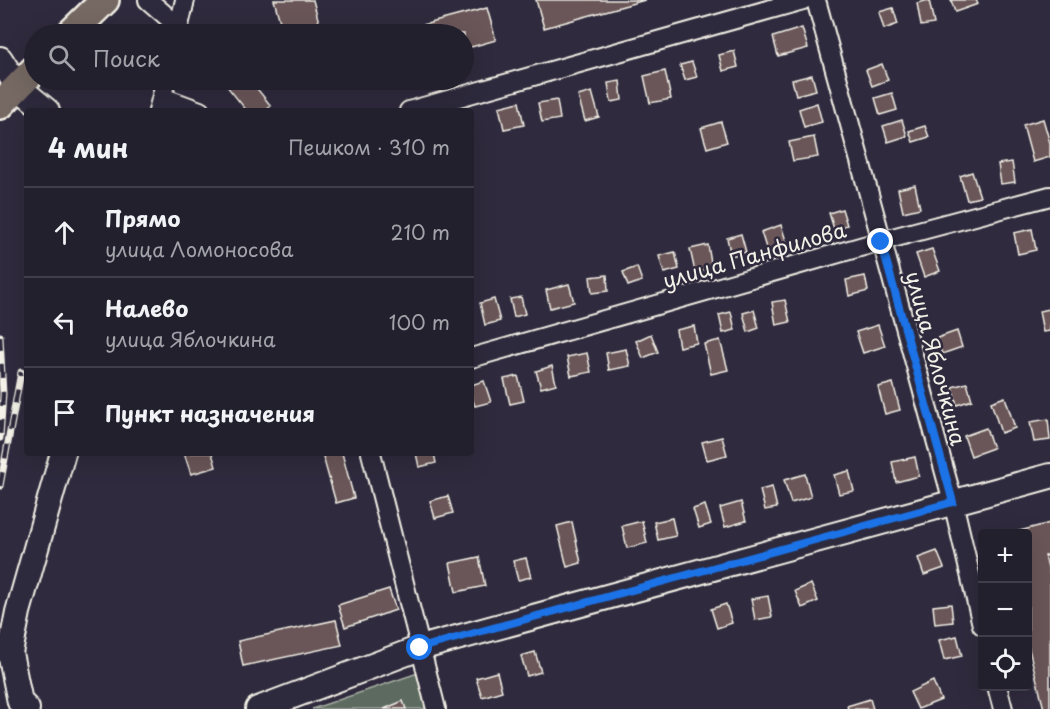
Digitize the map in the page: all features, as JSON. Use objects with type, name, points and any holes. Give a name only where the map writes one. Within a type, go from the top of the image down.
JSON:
[{"type":"main road","points":[[80,24],[105,0]]},
{"type":"street","points":[[148,0],[171,24]]},
{"type":"street","points":[[180,24],[185,0]]},
{"type":"street","points":[[420,108],[803,0]]},
{"type":"street","name":"улица Яблочкина","points":[[816,0],[953,502],[978,608]]},
{"type":"street","points":[[0,59],[18,87],[44,108]]},
{"type":"street","points":[[162,96],[192,108]]},
{"type":"street","name":"улица Панфилова","points":[[474,357],[1050,196]]},
{"type":"street","points":[[27,709],[20,702],[10,653],[18,612],[62,456]]},
{"type":"street","points":[[372,456],[436,709]]},
{"type":"street","points":[[258,709],[420,648],[1050,476]]},
{"type":"street","points":[[998,691],[1003,709]]},
{"type":"green space","points":[[418,673],[428,709],[312,709]]},
{"type":"building","points":[[274,0],[313,0],[319,24],[281,24]]},
{"type":"building","points":[[536,0],[645,0],[544,28]]},
{"type":"building","points":[[929,0],[934,24],[921,26],[917,3]]},
{"type":"building","points":[[951,0],[976,0],[978,4],[955,12]]},
{"type":"building","points":[[487,8],[496,40],[474,46],[474,24],[427,24]]},
{"type":"building","points":[[893,8],[898,24],[884,29],[879,12]]},
{"type":"building","points":[[802,28],[808,48],[778,56],[773,37]]},
{"type":"building","points":[[734,51],[738,67],[723,71],[719,55]]},
{"type":"building","points":[[692,62],[697,77],[685,80],[680,65]]},
{"type":"building","points":[[882,64],[888,80],[872,86],[866,70]]},
{"type":"building","points":[[665,71],[671,99],[650,103],[644,76]]},
{"type":"building","points":[[812,75],[816,90],[796,95],[792,80]]},
{"type":"building","points":[[620,81],[622,100],[611,102],[608,83]]},
{"type":"building","points":[[230,90],[258,90],[271,106],[269,108],[245,108]]},
{"type":"building","points":[[592,92],[599,117],[585,121],[578,96]]},
{"type":"building","points":[[892,93],[897,110],[880,115],[875,98]]},
{"type":"building","points":[[557,100],[560,119],[542,122],[538,103]]},
{"type":"building","points":[[519,102],[524,125],[504,129],[499,107]]},
{"type":"building","points":[[817,103],[822,122],[804,127],[799,109]]},
{"type":"building","points":[[1043,119],[1050,143],[1050,157],[1033,162],[1023,125]]},
{"type":"building","points":[[902,120],[907,136],[888,142],[883,126]]},
{"type":"building","points":[[721,122],[727,142],[707,148],[701,128]]},
{"type":"building","points":[[925,126],[929,137],[913,142],[909,131]]},
{"type":"building","points":[[814,137],[818,157],[793,161],[789,142]]},
{"type":"building","points":[[1012,162],[1015,182],[1001,184],[998,164]]},
{"type":"building","points":[[972,172],[980,197],[967,200],[960,176]]},
{"type":"building","points":[[915,185],[920,208],[903,212],[898,189]]},
{"type":"building","points":[[842,209],[847,225],[834,229],[829,213]]},
{"type":"building","points":[[781,225],[787,244],[767,251],[761,232]]},
{"type":"building","points":[[1032,229],[1036,250],[1018,254],[1014,233]]},
{"type":"building","points":[[741,234],[746,252],[731,256],[727,238]]},
{"type":"building","points":[[708,245],[712,269],[695,272],[690,249]]},
{"type":"building","points":[[932,249],[940,271],[924,277],[916,254]]},
{"type":"building","points":[[675,252],[679,269],[664,273],[659,256]]},
{"type":"building","points":[[637,267],[642,281],[628,286],[623,272]]},
{"type":"building","points":[[607,275],[608,291],[592,293],[590,277]]},
{"type":"building","points":[[865,276],[868,291],[849,296],[846,280]]},
{"type":"building","points":[[569,284],[574,302],[550,308],[546,290]]},
{"type":"building","points":[[521,297],[525,314],[514,317],[510,299]]},
{"type":"building","points":[[494,299],[500,321],[485,325],[480,303]]},
{"type":"building","points":[[785,300],[790,322],[776,325],[772,302]]},
{"type":"building","points":[[1050,309],[1050,331],[1043,332],[1039,311]]},
{"type":"building","points":[[754,310],[759,328],[748,332],[743,313]]},
{"type":"building","points":[[731,312],[735,330],[723,333],[719,315]]},
{"type":"building","points":[[878,325],[885,346],[863,353],[856,332]]},
{"type":"building","points":[[694,326],[697,343],[679,347],[676,330]]},
{"type":"building","points":[[957,331],[962,347],[942,354],[937,338]]},
{"type":"building","points":[[651,334],[658,352],[643,358],[636,341]]},
{"type":"building","points":[[720,340],[728,370],[711,374],[704,344]]},
{"type":"building","points":[[626,349],[630,366],[609,370],[606,353]]},
{"type":"building","points":[[587,353],[591,372],[571,376],[567,357]]},
{"type":"building","points":[[552,366],[556,384],[541,388],[536,371]]},
{"type":"building","points":[[518,376],[524,401],[510,404],[504,379]]},
{"type":"building","points":[[484,381],[491,402],[475,406],[474,384]]},
{"type":"building","points":[[893,383],[900,410],[885,414],[878,387]]},
{"type":"building","points":[[967,383],[972,400],[957,405],[952,387]]},
{"type":"building","points":[[1005,397],[1015,428],[1001,433],[991,402]]},
{"type":"building","points":[[1048,419],[1050,440],[1034,442],[1030,422]]},
{"type":"building","points":[[986,428],[993,448],[971,456],[964,436]]},
{"type":"building","points":[[722,437],[727,455],[707,460],[702,442]]},
{"type":"building","points":[[185,456],[213,456],[216,467],[191,474]]},
{"type":"building","points":[[323,456],[343,456],[354,498],[336,503]]},
{"type":"building","points":[[417,456],[435,456],[436,463],[419,467]]},
{"type":"building","points":[[915,457],[919,476],[896,482],[892,462]]},
{"type":"building","points":[[849,471],[854,491],[839,494],[834,475]]},
{"type":"building","points":[[805,474],[811,497],[791,503],[784,480]]},
{"type":"building","points":[[772,487],[777,508],[765,510],[760,490]]},
{"type":"building","points":[[448,496],[453,513],[435,518],[430,501]]},
{"type":"building","points":[[741,502],[746,521],[725,527],[720,508]]},
{"type":"building","points":[[705,505],[711,524],[699,528],[693,509]]},
{"type":"building","points":[[672,518],[676,536],[658,540],[654,522]]},
{"type":"building","points":[[642,521],[647,543],[627,548],[622,526]]},
{"type":"building","points":[[572,522],[581,563],[567,567],[557,526]]},
{"type":"building","points":[[1050,523],[1050,554],[1045,556],[1050,575],[1050,709],[1044,709],[1032,661],[1032,529],[1027,529]]},
{"type":"building","points":[[937,551],[944,568],[924,575],[918,558]]},
{"type":"building","points":[[479,557],[485,586],[456,592],[450,563]]},
{"type":"building","points":[[526,558],[531,577],[518,580],[513,561]]},
{"type":"building","points":[[811,584],[818,601],[802,608],[795,591]]},
{"type":"building","points":[[389,589],[396,610],[345,627],[338,605]]},
{"type":"building","points":[[768,596],[772,617],[755,620],[751,599]]},
{"type":"building","points":[[726,604],[732,623],[717,628],[711,609]]},
{"type":"building","points":[[951,604],[953,622],[935,624],[933,606]]},
{"type":"building","points":[[336,620],[342,645],[243,666],[238,641]]},
{"type":"building","points":[[957,636],[962,656],[944,660],[939,640]]},
{"type":"building","points":[[535,652],[541,672],[527,676],[521,656]]},
{"type":"building","points":[[497,672],[502,691],[482,697],[476,678]]},
{"type":"building","points":[[933,681],[941,700],[918,709],[910,692]]},
{"type":"building","points":[[870,699],[873,709],[848,709],[847,706]]},
{"type":"building","points":[[403,701],[406,709],[384,709]]},
{"type":"railway","points":[[0,336],[3,394],[0,438]]},
{"type":"railway","points":[[0,486],[21,372]]},
{"type":"route","points":[[420,648],[953,502],[881,242]]}]
